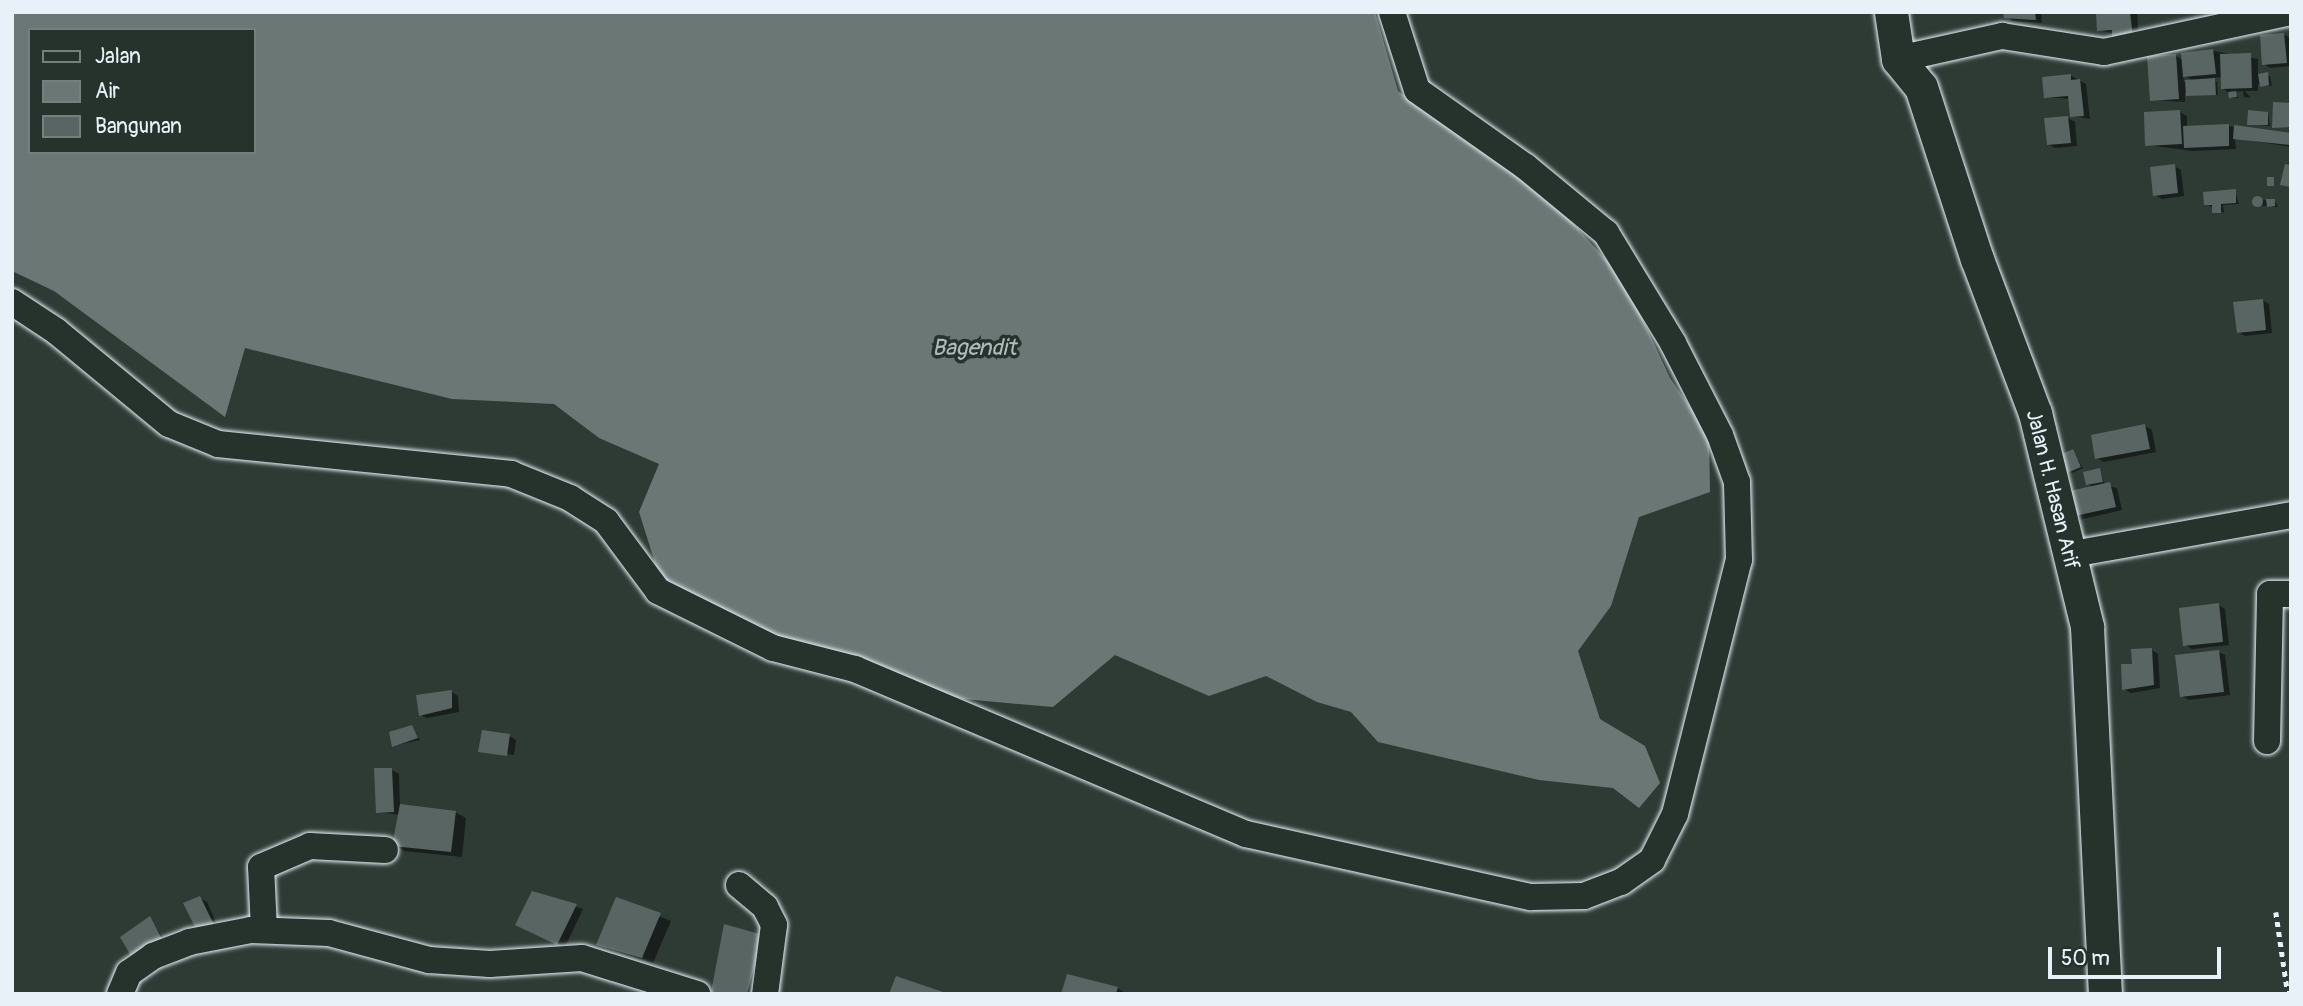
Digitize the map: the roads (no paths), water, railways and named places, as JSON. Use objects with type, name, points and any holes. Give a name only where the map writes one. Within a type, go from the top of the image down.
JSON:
[{"type":"main road","points":[[1891,12],[1898,59]]},
{"type":"main road","name":"Jalan H. Hasan Arif","points":[[1898,59],[1921,87],[1977,259],[2035,413],[2067,555],[2087,627],[2105,994]]},
{"type":"street","points":[[12,302],[57,331],[169,424],[218,444],[511,474],[570,498],[606,521],[658,591],[761,642],[902,688],[1029,746],[1147,790],[1246,834],[1531,897],[1584,896],[1620,882],[1652,860],[1675,814],[1739,560],[1737,482],[1720,435],[1673,343],[1606,233],[1526,167],[1417,90],[1392,12]]},
{"type":"street","points":[[1898,59],[2002,36],[2104,52],[2291,12]]},
{"type":"street","points":[[2067,555],[2291,514]]},
{"type":"street","points":[[2267,741],[2270,594],[2291,594]]},
{"type":"street","points":[[264,930],[261,867],[310,846],[385,850]]},
{"type":"street","points":[[739,886],[765,907],[774,925],[765,994]]},
{"type":"street","points":[[120,994],[130,974],[153,956],[189,942],[264,930],[330,933],[429,960],[490,964],[582,958],[697,994]]},
{"type":"water","name":"Bagendit","points":[[12,12],[1375,12],[1398,91],[1544,192],[1624,279],[1670,378],[1709,434],[1710,492],[1639,517],[1611,606],[1578,651],[1600,719],[1645,746],[1660,783],[1639,808],[1613,788],[1539,780],[1378,742],[1351,712],[1317,702],[1266,676],[1209,696],[1115,655],[1053,707],[963,699],[764,650],[668,604],[639,512],[659,464],[599,438],[554,404],[452,399],[245,348],[225,417],[54,291],[12,271]]}]
